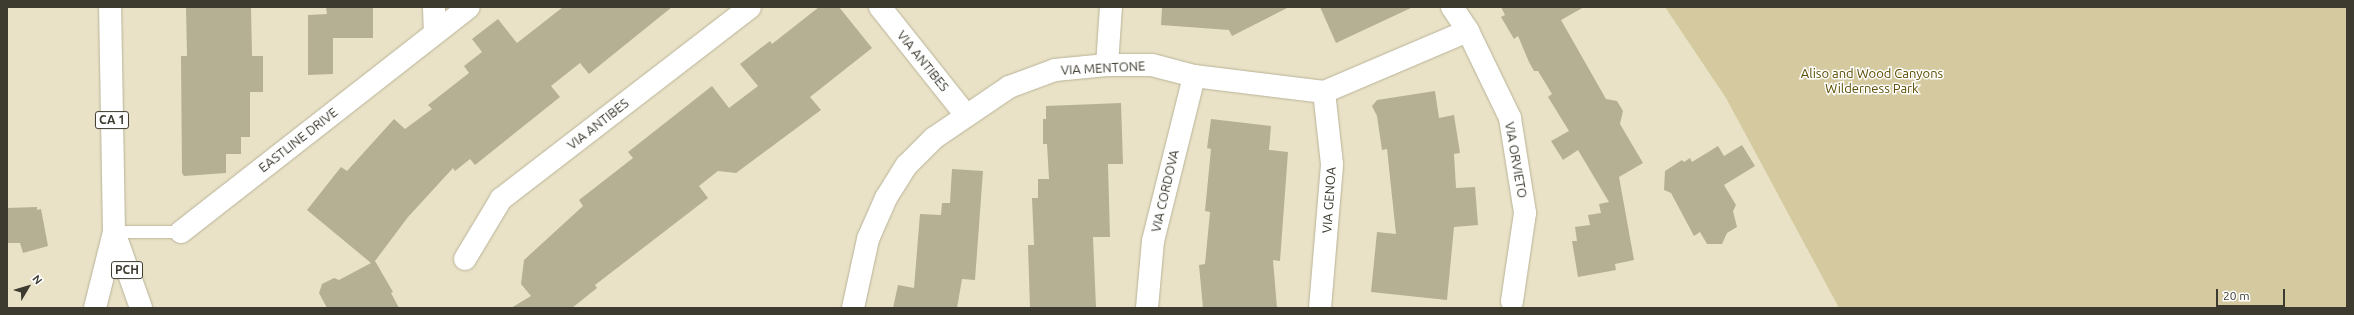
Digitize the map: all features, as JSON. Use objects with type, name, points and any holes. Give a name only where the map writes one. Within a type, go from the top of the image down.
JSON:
[{"type":"main road","name":"CA 1","points":[[110,7],[114,232]]},
{"type":"main road","points":[[434,7],[435,33]]},
{"type":"main road","name":"EASTLINE DRIVE","points":[[181,232],[469,7]]},
{"type":"main road","name":"VIA ANTIBES","points":[[465,259],[501,199],[750,7]]},
{"type":"main road","name":"VIA ANTIBES","points":[[880,7],[965,114]]},
{"type":"main road","points":[[1107,65],[1111,7]]},
{"type":"main road","name":"VIA ORVIETO","points":[[1452,7],[1468,31],[1511,125],[1525,213],[1512,301]]},
{"type":"main road","name":"VIA MENTONE","points":[[853,308],[868,240],[886,198],[907,166],[934,138],[965,114],[1009,86],[1055,70],[1107,65],[1152,65],[1194,76],[1324,92],[1468,31]]},
{"type":"main road","name":"VIA CORDOVA","points":[[1147,308],[1154,241],[1194,76]]},
{"type":"main road","name":"VIA GENOA","points":[[1320,308],[1332,164],[1324,92]]},
{"type":"main road","name":"PCH","points":[[95,308],[114,232]]},
{"type":"main road","name":"PCH","points":[[114,232],[141,308]]},
{"type":"lane","name":"EASTLINE DRIVE","points":[[114,232],[181,232]]},
{"type":"green space","name":"Aliso and Wood Canyons Wilderness Park","points":[[1665,7],[2347,7],[2347,308],[1839,308],[1726,98]]},
{"type":"building","points":[[186,7],[251,7],[252,56],[263,56],[263,92],[250,92],[250,137],[241,137],[241,154],[226,154],[226,173],[184,176],[182,173],[181,56],[187,56]]},
{"type":"building","points":[[326,7],[373,7],[373,38],[333,38],[333,74],[308,75],[308,15],[327,14]]},
{"type":"building","points":[[563,7],[672,7],[589,74],[580,63],[551,86],[560,97],[475,165],[470,159],[455,171],[453,168],[408,217],[375,261],[393,292],[391,293],[399,308],[327,308],[319,293],[322,284],[334,278],[339,280],[371,263],[307,210],[341,167],[347,171],[394,119],[405,129],[432,109],[428,105],[469,73],[464,66],[482,52],[472,39],[498,19],[517,43]]},
{"type":"building","points":[[819,7],[839,7],[872,48],[810,97],[821,110],[736,173],[718,171],[699,186],[708,198],[595,285],[597,288],[572,308],[511,308],[531,296],[521,284],[524,260],[583,206],[579,200],[633,158],[628,152],[712,86],[729,108],[758,86],[740,64],[770,41],[772,44]]},
{"type":"building","points":[[1162,7],[1289,7],[1232,36],[1229,30],[1161,25]]},
{"type":"building","points":[[1320,7],[1413,7],[1336,43]]},
{"type":"building","points":[[1501,7],[1584,7],[1561,20],[1606,99],[1617,101],[1623,111],[1620,124],[1643,163],[1619,177],[1634,260],[1615,264],[1616,270],[1578,277],[1572,241],[1577,241],[1575,227],[1590,225],[1588,215],[1601,213],[1599,204],[1609,202],[1578,150],[1563,160],[1551,141],[1569,131],[1548,97],[1552,94],[1538,71],[1534,71],[1529,62],[1518,36],[1514,39],[1501,17],[1505,15]]},
{"type":"building","points":[[1435,91],[1439,118],[1454,115],[1460,153],[1454,154],[1456,188],[1475,187],[1478,225],[1454,227],[1447,300],[1371,292],[1377,232],[1396,234],[1387,149],[1382,150],[1377,116],[1372,106],[1377,100]]},
{"type":"building","points":[[1121,103],[1123,164],[1108,164],[1110,237],[1093,237],[1096,307],[1030,308],[1028,245],[1034,245],[1032,198],[1038,198],[1038,179],[1049,179],[1047,144],[1043,144],[1043,119],[1046,119],[1046,106]]},
{"type":"building","points":[[1211,119],[1271,126],[1269,150],[1288,152],[1280,261],[1273,260],[1277,308],[1203,308],[1199,265],[1205,264],[1210,212],[1205,211],[1211,149],[1207,148]]},
{"type":"building","points":[[1742,145],[1755,166],[1724,185],[1736,205],[1733,211],[1737,227],[1727,233],[1722,244],[1707,244],[1700,232],[1694,236],[1671,193],[1664,190],[1665,171],[1682,160],[1684,162],[1690,158],[1692,162],[1718,146],[1724,156]]},
{"type":"building","points":[[952,169],[983,171],[975,280],[962,279],[957,308],[893,308],[898,285],[914,288],[920,214],[941,215],[942,203],[950,203]]},
{"type":"building","points":[[37,207],[37,210],[41,209],[48,246],[23,253],[20,243],[7,243],[7,208]]}]
